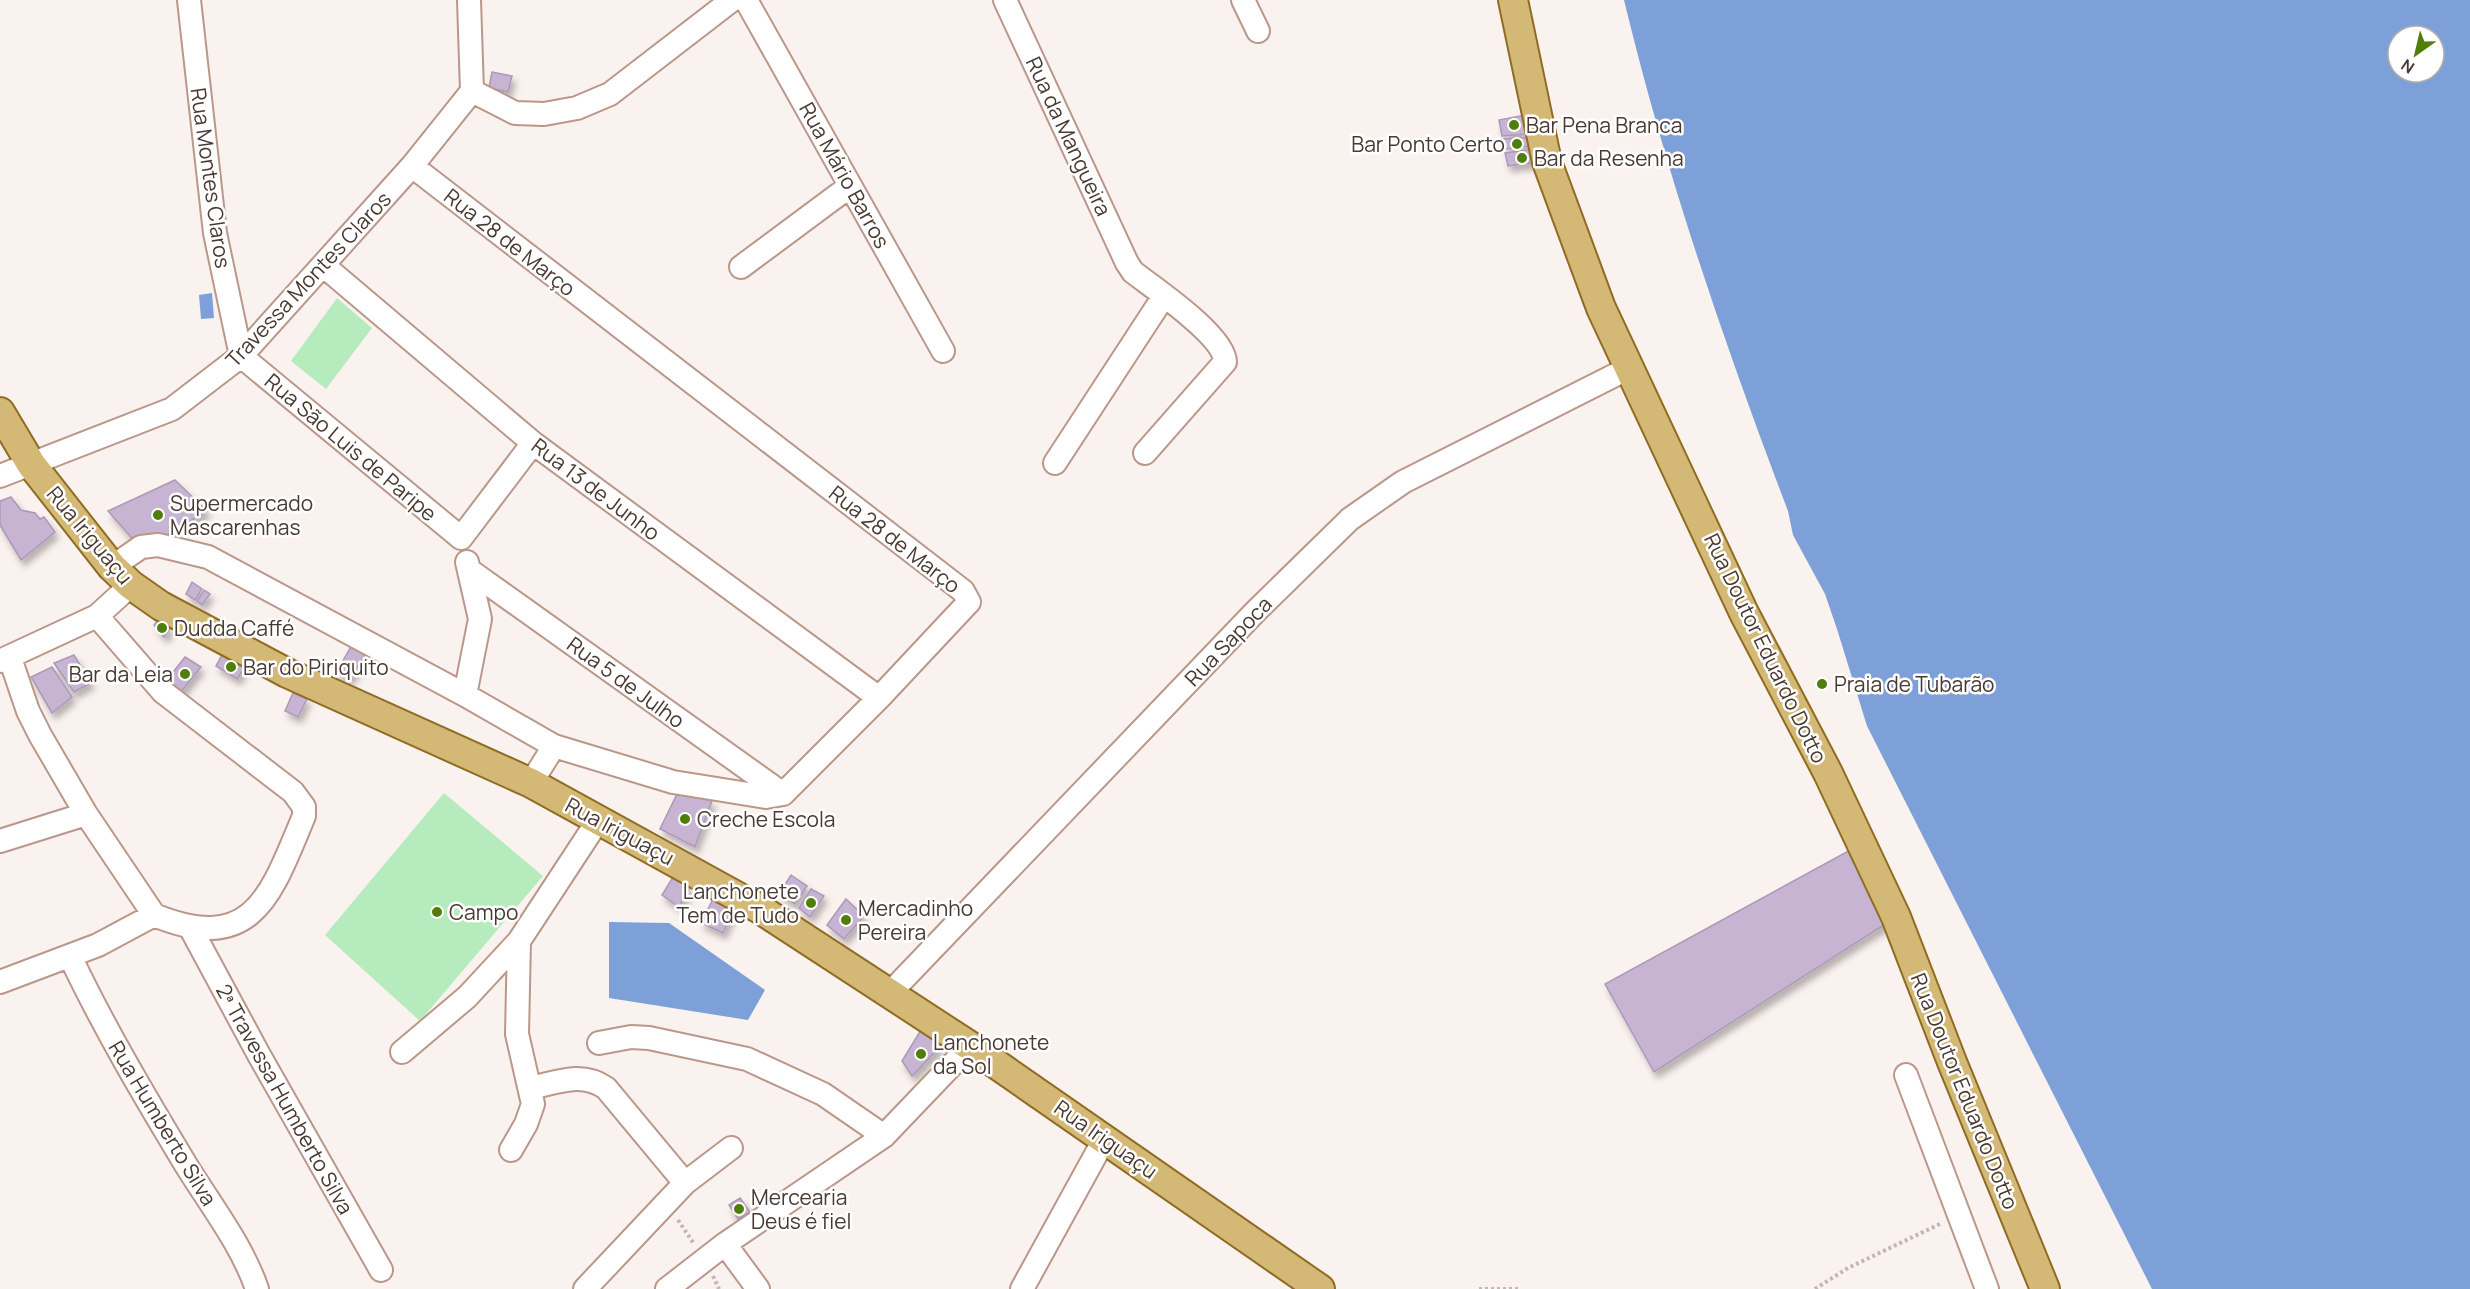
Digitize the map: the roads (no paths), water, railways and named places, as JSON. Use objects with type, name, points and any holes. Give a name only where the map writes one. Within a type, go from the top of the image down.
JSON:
[{"type":"main road","name":"Rua Doutor Eduardo Dotto","points":[[1514,0],[1547,162],[1574,241],[1628,369],[1707,530],[1744,613],[1828,773],[1896,917],[1952,1062],[2045,1289]]},
{"type":"main road","name":"Rua Iriguaçu","points":[[0,412],[31,464],[121,576],[161,606],[287,673],[531,783],[760,909],[970,1046],[1320,1289]]},
{"type":"street","name":"Rua Montes Claros","points":[[189,0],[215,234],[241,356]]},
{"type":"street","points":[[469,0],[472,91],[515,112],[544,114],[577,108],[610,94],[732,0]]},
{"type":"street","name":"Rua Mário Barros","points":[[746,0],[943,351]]},
{"type":"street","name":"Rua da Mangueira","points":[[1005,0],[1134,272],[1164,296]]},
{"type":"street","points":[[1243,0],[1258,31]]},
{"type":"street","name":"Travessa Montes Claros","points":[[0,476],[172,409],[241,356],[412,166],[472,91]]},
{"type":"street","name":"Rua 28 de Março","points":[[412,166],[963,591],[968,598],[968,607],[783,794]]},
{"type":"street","points":[[741,267],[850,186]]},
{"type":"street","name":"Rua 13 de Junho","points":[[324,266],[533,442],[879,698]]},
{"type":"street","points":[[1055,463],[1164,296],[1215,339],[1222,348],[1225,363],[1145,453]]},
{"type":"street","name":"Rua São Luis de Paripe","points":[[241,356],[461,538]]},
{"type":"street","name":"Rua Sapoca","points":[[890,993],[1255,612],[1350,519],[1403,482],[1628,369]]},
{"type":"street","points":[[465,695],[479,630],[461,538],[533,442]]},
{"type":"street","points":[[97,616],[164,692],[293,792],[304,807],[304,816],[280,872],[263,903],[243,919],[224,927],[210,930],[190,927],[154,915],[86,814],[28,711],[5,660],[97,616],[141,547],[158,545],[208,557],[465,695],[554,746],[673,782],[766,797],[783,794]]},
{"type":"street","name":"Rua 5 de Julho","points":[[469,570],[783,794]]},
{"type":"street","points":[[531,783],[554,746]]},
{"type":"street","points":[[0,841],[86,814]]},
{"type":"street","points":[[402,1052],[467,997],[519,941],[598,819]]},
{"type":"street","points":[[0,982],[98,945],[154,915]]},
{"type":"street","name":"2ª Travessa Humberto Silva","points":[[190,927],[258,1055],[381,1270]]},
{"type":"street","points":[[511,1150],[526,1124],[533,1104],[517,1034],[519,941]]},
{"type":"street","name":"Rua Humberto Silva","points":[[70,956],[89,997],[146,1098],[241,1255],[257,1289]]},
{"type":"street","points":[[599,1043],[649,1038],[747,1059],[822,1094],[884,1136]]},
{"type":"street","points":[[675,1286],[704,1259],[884,1136],[970,1046]]},
{"type":"street","points":[[1906,1076],[1987,1289]]},
{"type":"street","points":[[531,1088],[581,1077],[594,1080],[606,1088],[685,1183]]},
{"type":"street","points":[[1022,1289],[1105,1138]]},
{"type":"street","points":[[585,1289],[685,1183],[731,1148]]},
{"type":"street","points":[[725,1244],[758,1289]]},
{"type":"water","points":[[1624,0],[2470,0],[2470,1289],[2152,1289],[1867,726],[1825,594],[1793,535],[1788,511],[1719,321],[1658,130]]},
{"type":"water","points":[[212,293],[214,318],[201,319],[199,295]]},
{"type":"water","points":[[609,922],[669,923],[765,990],[748,1020],[609,998]]},
{"type":"place","name":"Bar Pena Branca","points":[[1514,125]]},
{"type":"place","name":"Bar Ponto Certo","points":[[1517,144]]},
{"type":"place","name":"Bar da Resenha","points":[[1522,158]]},
{"type":"place","name":"Supermercado Mascarenhas","points":[[158,515]]},
{"type":"place","name":"Dudda Caffé","points":[[162,628]]},
{"type":"place","name":"Bar do Piriquito","points":[[231,667]]},
{"type":"place","name":"Bar da Leia","points":[[185,674]]},
{"type":"place","name":"Praia de Tubarão","points":[[1822,684]]},
{"type":"place","name":"Creche Escola","points":[[685,819]]},
{"type":"place","name":"Lanchonete Tem de Tudo","points":[[811,903]]},
{"type":"place","name":"Campo","points":[[437,912]]},
{"type":"place","name":"Mercadinho Pereira","points":[[846,920]]},
{"type":"place","name":"Lanchonete da Sol","points":[[921,1054]]},
{"type":"place","name":"Mercearia Deus é fiel","points":[[739,1209]]}]
